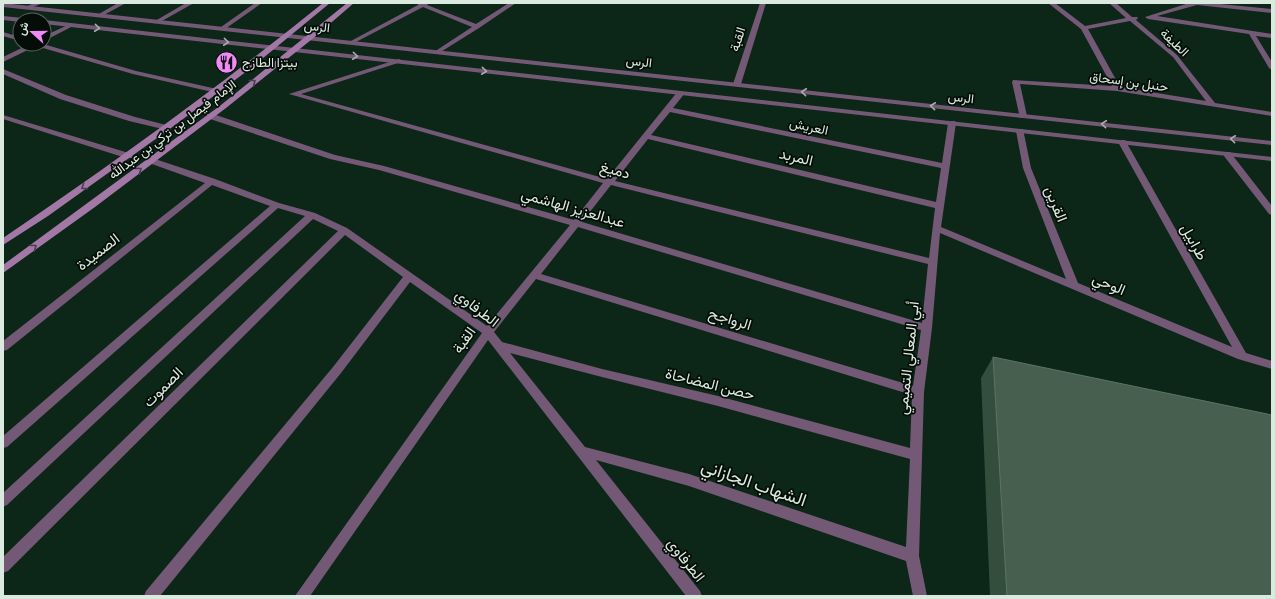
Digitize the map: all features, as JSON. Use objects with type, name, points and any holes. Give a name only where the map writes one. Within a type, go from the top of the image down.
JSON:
[{"type":"main road","name":"الإمام فيصل بن تركي بن عبدالله","points":[[5,238],[129,156],[274,47],[327,3]]},
{"type":"main road","name":"الإمام فيصل بن تركي بن عبدالله","points":[[3,270],[152,161],[295,50],[351,3]]},
{"type":"street","points":[[28,8],[40,3]]},
{"type":"street","points":[[100,15],[123,3]]},
{"type":"street","points":[[158,21],[191,3]]},
{"type":"street","points":[[223,28],[259,3]]},
{"type":"street","points":[[439,51],[513,3]]},
{"type":"street","name":"القبة","points":[[738,84],[763,3]]},
{"type":"street","points":[[1051,3],[1084,28],[1117,89]]},
{"type":"street","name":"الطيفة","points":[[1112,3],[1175,56],[1213,105]]},
{"type":"street","points":[[1192,3],[1272,11]]},
{"type":"street","points":[[352,42],[422,4],[477,27]]},
{"type":"street","points":[[1084,28],[1148,16],[1195,4]]},
{"type":"street","name":"الرس","points":[[3,5],[311,37],[1272,143]]},
{"type":"street","points":[[1148,16],[1252,34],[1272,36]]},
{"type":"street","name":"الرس","points":[[52,23],[1272,159]]},
{"type":"street","points":[[52,36],[72,25]]},
{"type":"street","points":[[1252,34],[1270,62],[1272,68]]},
{"type":"street","points":[[52,49],[135,74],[217,91]]},
{"type":"street","points":[[3,60],[19,52]]},
{"type":"street","name":"دميغ","points":[[398,61],[293,94],[608,182],[933,262]]},
{"type":"street","points":[[3,71],[63,97],[132,119],[167,128]]},
{"type":"street","name":"حنبل بن إسحاق","points":[[1023,116],[1016,82],[1117,89],[1272,114]]},
{"type":"street","name":"القبة","points":[[302,596],[488,332],[681,93]]},
{"type":"street","name":"العريش","points":[[668,109],[945,166]]},
{"type":"street","name":"عبدالعزيز الهاشمي","points":[[210,116],[333,156],[381,168],[575,223],[927,328]]},
{"type":"street","points":[[3,117],[129,156]]},
{"type":"street","name":"أبي المعالي التميمي","points":[[920,596],[912,556],[918,392],[927,328],[936,228],[952,123]]},
{"type":"street","name":"القرين","points":[[1020,131],[1027,168],[1074,286]]},
{"type":"street","name":"المربد","points":[[646,136],[939,206]]},
{"type":"street","name":"طرابيل","points":[[1122,142],[1242,356]]},
{"type":"street","points":[[1227,154],[1272,212]]},
{"type":"street","name":"الطرفاوي","points":[[152,161],[212,181],[276,205],[312,215],[344,230],[488,332],[695,596]]},
{"type":"street","name":"الصميدة","points":[[3,347],[212,181]]},
{"type":"street","points":[[3,443],[276,205]]},
{"type":"street","points":[[3,501],[312,215]]},
{"type":"street","name":"الوحي","points":[[936,228],[1242,356],[1272,365]]},
{"type":"street","name":"الصموت","points":[[3,566],[344,230]]},
{"type":"street","name":"الرواجح","points":[[534,275],[918,392]]},
{"type":"street","points":[[151,596],[337,370],[409,276]]},
{"type":"street","name":"حصن المضاحاة","points":[[497,345],[602,373],[718,401],[916,455]]},
{"type":"street","name":"الشهاب الجازاني","points":[[582,452],[689,480],[912,556]]},
{"type":"building","points":[[993,357],[1272,415],[1272,596],[1007,596]]},
{"type":"place","name":"بيتزا الطازج","points":[[226,62]]}]
